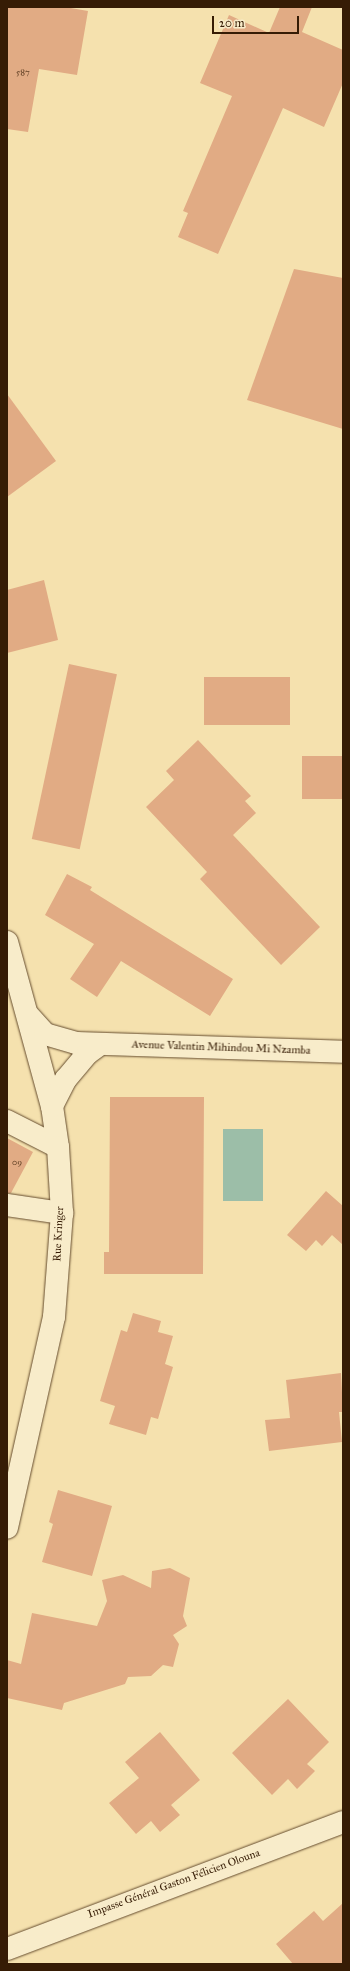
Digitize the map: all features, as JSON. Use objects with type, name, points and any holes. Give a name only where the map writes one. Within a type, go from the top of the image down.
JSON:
[{"type":"street","name":"Rue Kringer","points":[[7,942],[29,1016],[52,1106],[58,1147],[62,1213],[54,1317],[7,1528]]},
{"type":"street","name":"Avenue Valentin Mihindou Mi Nzamba","points":[[29,1016],[37,1027],[54,1038],[99,1045],[343,1052]]},
{"type":"street","points":[[52,1106],[66,1079],[88,1053],[99,1045]]},
{"type":"street","points":[[7,1121],[58,1147]]},
{"type":"street","points":[[7,1205],[62,1213]]},
{"type":"street","name":"Impasse Général Gaston Félicien Olouna","points":[[7,1949],[343,1822]]},
{"type":"shaded area","points":[[223,1129],[263,1129],[263,1201],[223,1201]]},
{"type":"building","points":[[7,7],[65,7],[88,11],[77,75],[39,69],[28,132],[7,129]]},
{"type":"building","points":[[280,7],[312,7],[302,32],[343,50],[343,83],[324,127],[283,108],[218,254],[178,237],[188,213],[183,211],[232,96],[200,83],[229,15],[269,33]]},
{"type":"building","points":[[294,269],[343,278],[343,429],[247,400]]},
{"type":"building","points":[[7,394],[56,461],[7,497]]},
{"type":"building","points":[[44,580],[58,640],[7,653],[7,590]]},
{"type":"building","points":[[69,664],[117,674],[80,849],[32,839]]},
{"type":"building","points":[[204,677],[290,677],[290,725],[204,725]]},
{"type":"building","points":[[198,740],[251,796],[245,801],[256,813],[233,835],[320,927],[281,965],[200,879],[207,872],[146,807],[174,780],[166,771]]},
{"type":"building","points":[[302,756],[343,756],[343,799],[302,799]]},
{"type":"building","points":[[67,874],[92,887],[90,890],[233,979],[210,1016],[121,961],[97,997],[70,979],[94,944],[45,915]]},
{"type":"building","points":[[110,1097],[204,1097],[203,1274],[104,1274],[104,1252],[109,1252]]},
{"type":"building","points":[[7,1138],[33,1152],[11,1193],[7,1193]]},
{"type":"building","points":[[326,1191],[343,1206],[343,1245],[332,1235],[322,1246],[316,1240],[306,1251],[287,1235]]},
{"type":"building","points":[[133,1313],[161,1321],[158,1332],[173,1336],[165,1364],[173,1367],[158,1419],[151,1417],[146,1435],[109,1424],[115,1406],[100,1401],[121,1330],[127,1332]]},
{"type":"building","points":[[341,1373],[343,1412],[339,1412],[342,1442],[269,1451],[265,1420],[290,1418],[286,1380]]},
{"type":"building","points":[[58,1490],[112,1506],[92,1576],[42,1562],[53,1524],[49,1522]]},
{"type":"building","points":[[170,1568],[190,1578],[183,1616],[187,1626],[173,1635],[179,1644],[173,1667],[163,1665],[151,1676],[128,1677],[125,1684],[64,1703],[62,1710],[7,1698],[7,1660],[21,1664],[32,1613],[97,1626],[107,1601],[102,1580],[123,1575],[151,1588],[152,1571]]},
{"type":"building","points":[[288,1699],[329,1742],[307,1764],[315,1771],[297,1789],[288,1779],[272,1795],[232,1753]]},
{"type":"building","points":[[160,1732],[200,1780],[171,1805],[180,1815],[160,1832],[151,1821],[136,1834],[109,1803],[139,1778],[125,1762]]},
{"type":"building","points":[[343,1903],[343,1964],[293,1964],[276,1944],[314,1911],[323,1921]]}]
